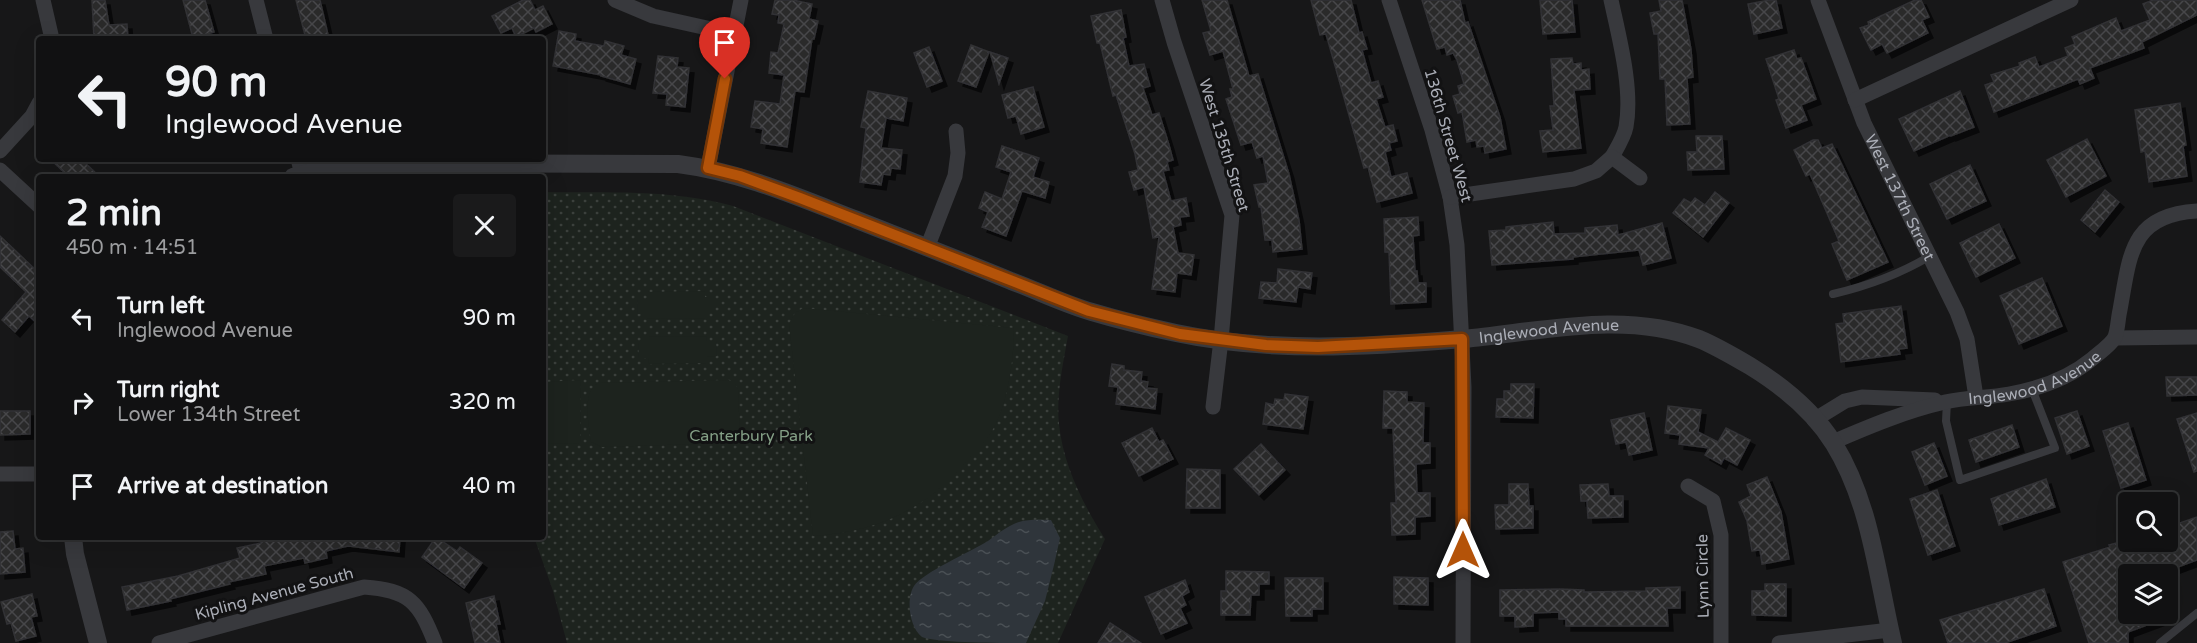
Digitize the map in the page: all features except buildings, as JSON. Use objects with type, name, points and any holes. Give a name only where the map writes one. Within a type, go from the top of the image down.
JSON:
[{"type":"street","points":[[43,0],[51,36]]},
{"type":"street","points":[[256,0],[265,36]]},
{"type":"street","points":[[615,0],[653,16],[734,34]]},
{"type":"street","points":[[708,168],[741,0]]},
{"type":"street","name":"West 135th Street","points":[[1162,0],[1232,215],[1221,340]]},
{"type":"street","name":"136th Street West","points":[[1389,0],[1432,130],[1450,197],[1457,245],[1464,387],[1462,643]]},
{"type":"street","points":[[1450,197],[1574,179],[1596,171],[1612,157],[1626,129],[1628,103],[1611,0]]},
{"type":"street","name":"West 137th Street","points":[[1818,0],[1864,123],[1957,312],[1967,339],[1977,397]]},
{"type":"street","points":[[1855,100],[2071,0]]},
{"type":"street","points":[[0,151],[36,109]]},
{"type":"street","points":[[927,248],[955,176],[958,153],[956,130]]},
{"type":"street","points":[[1612,157],[1640,178]]},
{"type":"street","name":"Inglewood Avenue","points":[[298,170],[374,163],[655,163],[708,168],[740,176],[800,198],[1089,311],[1180,334],[1221,340],[1318,347],[1462,339],[1588,326],[1624,325],[1662,330],[1697,339],[1765,375],[1790,395],[1833,442],[1895,415],[1947,401],[2032,389],[2066,376],[2091,360],[2115,338],[2130,252],[2141,233],[2156,220],[2177,212],[2197,212]]},
{"type":"street","points":[[0,170],[36,203]]},
{"type":"street","name":"Inglewood Avenue","points":[[2115,338],[2192,339],[2197,337]]},
{"type":"street","points":[[1213,407],[1221,340]]},
{"type":"street","name":"Inglewood Avenue","points":[[1815,420],[1845,401],[1862,397],[1947,401]]},
{"type":"street","points":[[1779,643],[1890,637],[1864,510],[1833,442]]},
{"type":"street","points":[[0,474],[36,474]]},
{"type":"street","name":"Lynn Circle","points":[[1688,486],[1713,501],[1721,535],[1721,643]]},
{"type":"street","points":[[73,540],[98,643]]},
{"type":"street","name":"Kipling Avenue South","points":[[159,643],[364,587],[383,588],[399,593],[417,605],[435,643]]},
{"type":"lane","points":[[1833,294],[1863,287],[1909,269],[1930,256]]},
{"type":"lane","points":[[1947,401],[1946,421],[1960,480],[2055,448],[2032,389]]},
{"type":"lane","points":[[2160,643],[2197,613]]},
{"type":"green space","name":"Canterbury Park","points":[[546,192],[662,194],[733,206],[1068,336],[1058,402],[1061,439],[1075,484],[1105,539],[1058,643],[567,643],[553,591],[535,540],[546,540]]},
{"type":"green space","points":[[705,291],[705,297],[715,297],[715,312],[706,312],[706,318],[647,319],[647,314],[638,314],[637,299],[647,299],[647,292]]},
{"type":"green space","points":[[803,308],[1014,328],[1013,353],[1006,395],[998,420],[990,434],[938,490],[901,514],[881,523],[837,534],[813,536],[789,324],[795,313]]},
{"type":"green space","points":[[706,336],[707,341],[716,341],[717,356],[707,357],[707,363],[649,364],[648,358],[639,358],[638,343],[648,343],[648,337]]},
{"type":"green space","points":[[581,380],[580,443],[546,444],[546,382]]},
{"type":"green space","points":[[729,380],[738,389],[740,435],[732,443],[602,447],[591,442],[588,401],[593,387],[599,383]]},
{"type":"water","points":[[1051,520],[1060,538],[1045,601],[1026,643],[972,642],[922,637],[914,626],[910,612],[912,591],[919,581],[1019,522]]},
{"type":"route","points":[[725,79],[708,168],[740,176],[800,198],[1089,311],[1180,334],[1266,345],[1318,347],[1462,339],[1463,550]]}]
